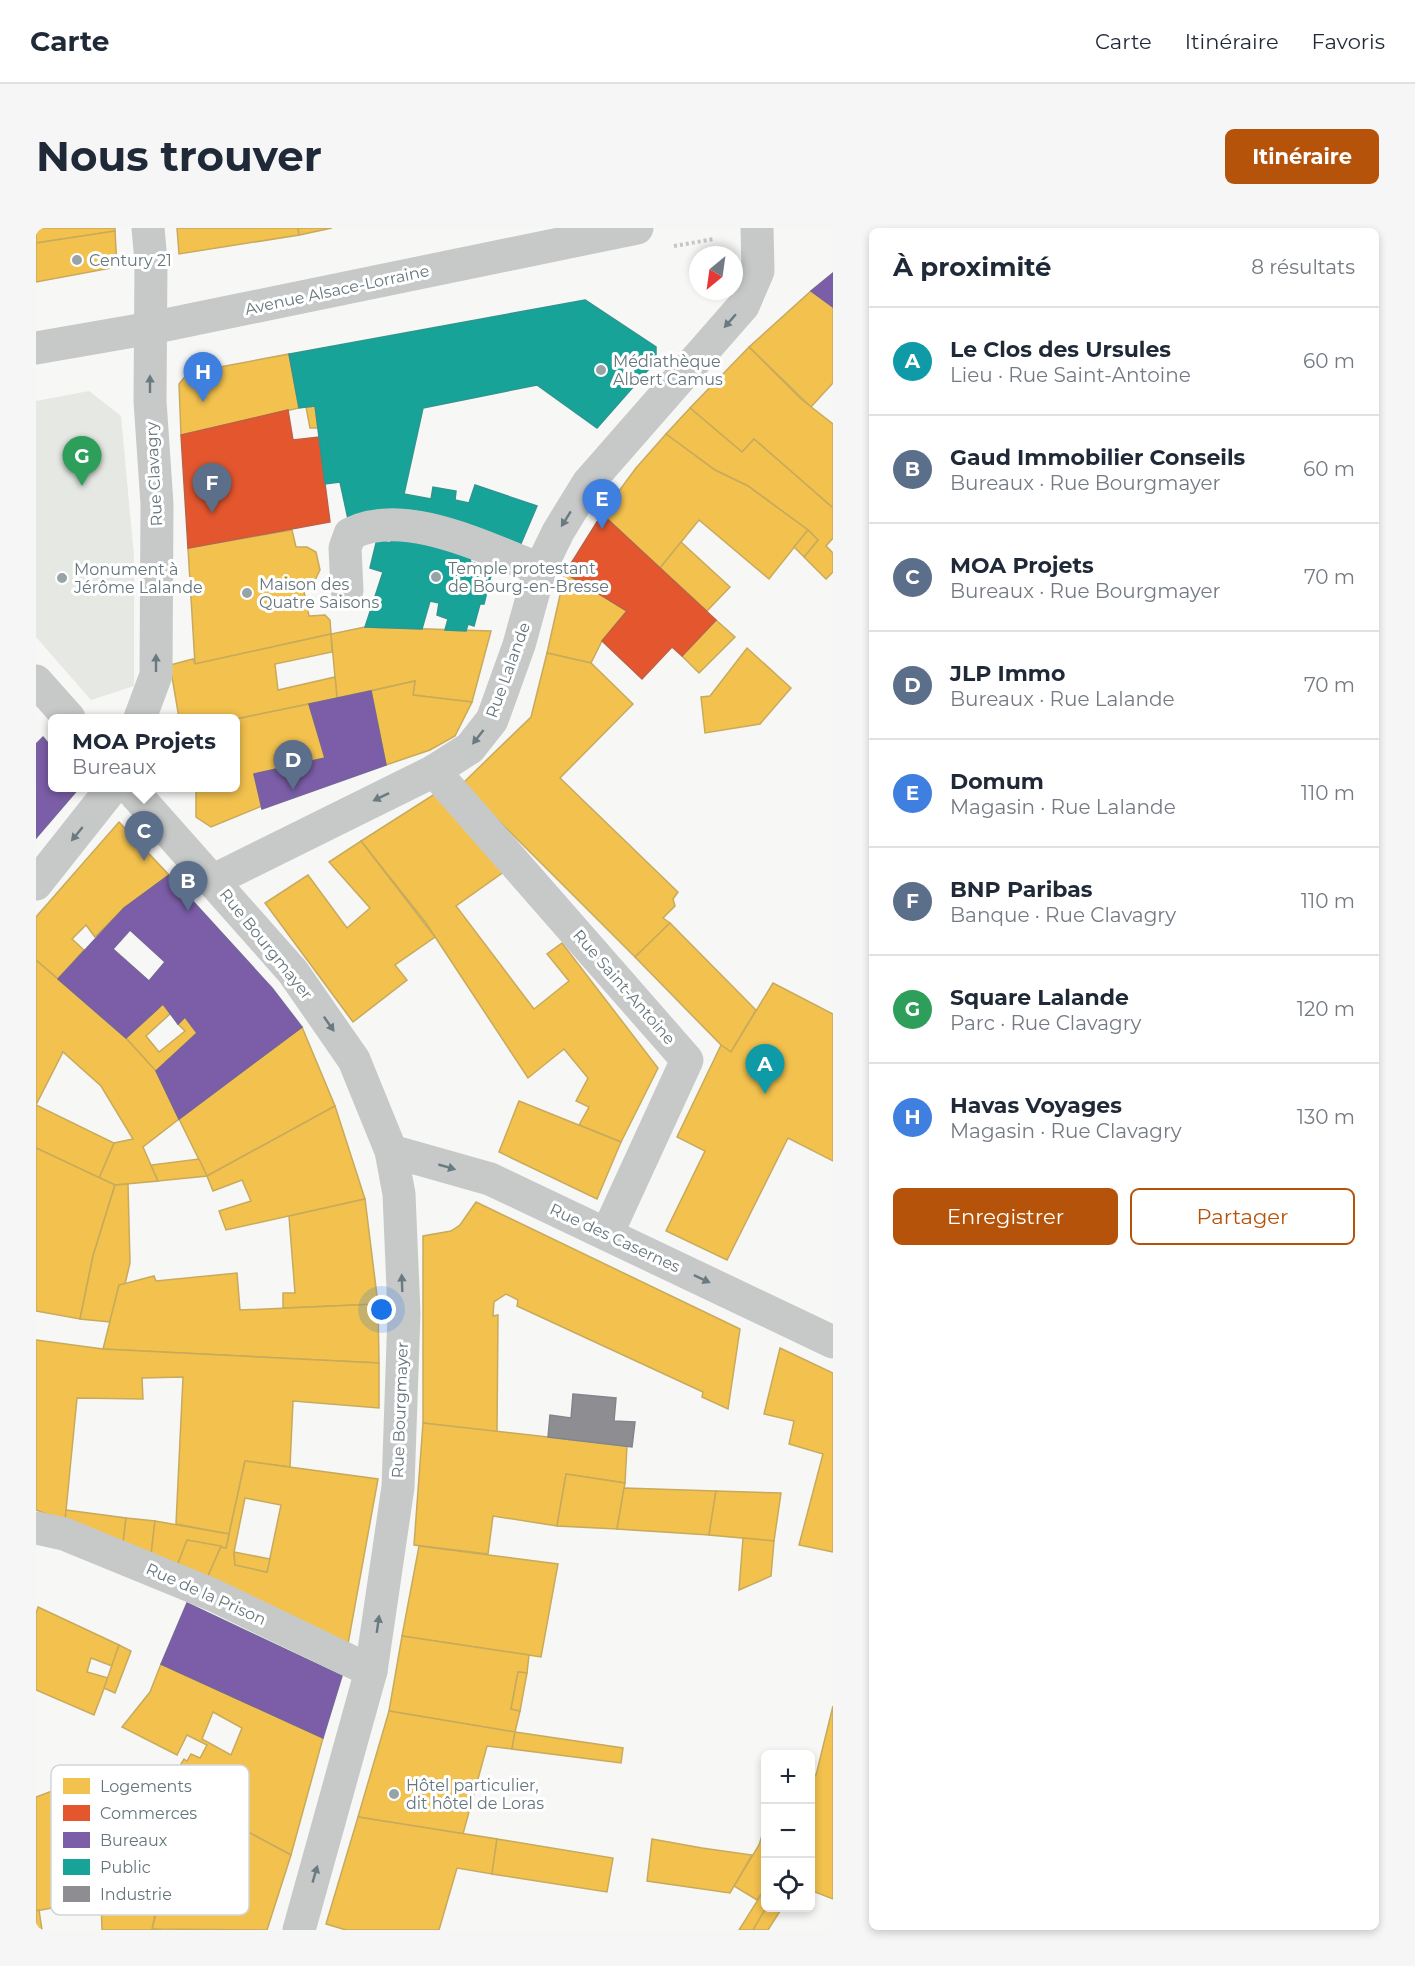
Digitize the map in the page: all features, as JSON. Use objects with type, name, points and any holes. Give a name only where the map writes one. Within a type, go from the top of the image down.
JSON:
[{"type":"street","name":"Rue Clavagry","points":[[141,714],[156,675],[157,504],[150,402],[151,328],[148,228]]},
{"type":"street","name":"Avenue Alsace-Lorraine","points":[[36,348],[151,328],[635,228]]},
{"type":"street","name":"Rue Lalande","points":[[214,880],[434,771],[470,748],[492,720],[519,645],[540,569],[558,532],[588,483],[743,306],[758,270],[757,228]]},
{"type":"street","points":[[347,590],[345,548],[350,534],[364,526],[419,526],[540,569]]},
{"type":"street","points":[[36,681],[65,714]]},
{"type":"street","name":"Rue Saint-Antoine","points":[[434,771],[687,1060],[607,1234]]},
{"type":"street","points":[[36,884],[109,792]]},
{"type":"street","name":"Rue Bourgmayer","points":[[134,792],[214,880],[293,972],[354,1060],[391,1151],[399,1194],[404,1313],[398,1476],[371,1671],[299,1930]]},
{"type":"street","name":"Rue des Casernes","points":[[391,1151],[490,1179],[833,1342]]},
{"type":"street","name":"Rue de la Prison","points":[[36,1528],[64,1534],[213,1595],[371,1671]]},
{"type":"shaded area","points":[[89,391],[121,416],[134,557],[134,686],[91,700],[36,637],[36,401]]},
{"type":"building: Logements","points":[[36,228],[115,228],[115,231],[36,243]]},
{"type":"building: Logements","points":[[177,228],[298,228],[299,235],[179,254]]},
{"type":"building: Logements","points":[[298,228],[332,228],[299,235]]},
{"type":"building: Logements","points":[[115,231],[117,267],[36,282],[36,243]]},
{"type":"building: Logements","points":[[811,291],[833,307],[833,383],[811,407],[749,347]]},
{"type":"building: Logements","points":[[749,347],[801,399],[833,424],[833,508],[754,439],[742,452],[690,408]]},
{"type":"building: Logements","points":[[289,354],[299,408],[181,435],[179,384],[188,373]]},
{"type":"building: Logements","points":[[315,406],[318,428],[310,428],[306,407]]},
{"type":"building: Logements","points":[[690,408],[742,452],[754,439],[833,508],[833,538],[826,546],[833,553],[833,572],[826,579],[804,557],[818,540],[808,530],[748,486],[715,470],[666,434]]},
{"type":"building: Logements","points":[[666,434],[715,470],[748,486],[808,530],[769,579],[699,520],[660,568],[602,514],[636,468]]},
{"type":"building: Logements","name":"Maison des Quatre Saisons","points":[[292,530],[296,547],[307,547],[316,552],[320,570],[315,580],[302,582],[309,616],[325,615],[330,620],[331,634],[195,664],[188,548]]},
{"type":"building: Logements","points":[[808,530],[818,540],[804,557],[794,547]]},
{"type":"building: Logements","points":[[681,542],[730,587],[707,611],[660,568]]},
{"type":"building: Logements","points":[[565,573],[627,611],[602,641],[591,663],[547,653]]},
{"type":"building: Logements","points":[[716,620],[735,637],[699,673],[682,656]]},
{"type":"building: Logements","points":[[365,627],[491,631],[472,702],[413,695],[415,681],[337,698],[331,634]]},
{"type":"building: Logements","points":[[331,634],[332,652],[275,664],[278,690],[335,677],[337,698],[240,718],[240,714],[178,714],[170,665],[193,659],[195,664]]},
{"type":"building: Logements","points":[[747,648],[791,688],[760,724],[705,733],[701,697],[710,696]]},
{"type":"building: Logements","points":[[547,653],[591,663],[633,704],[560,778],[678,892],[673,899],[675,906],[663,918],[670,923],[635,957],[462,784],[531,717]]},
{"type":"building: Logements","points":[[415,681],[413,695],[472,702],[455,736],[430,750],[386,765],[371,691]]},
{"type":"building: Logements","points":[[309,704],[325,758],[254,774],[262,806],[211,827],[196,817],[196,792],[240,792],[240,718]]},
{"type":"building: Logements","points":[[441,790],[505,871],[456,906],[534,1009],[569,981],[547,954],[562,943],[658,1068],[621,1142],[579,1125],[589,1107],[576,1101],[588,1078],[564,1049],[528,1078],[426,923],[361,841]]},
{"type":"building: Logements","points":[[119,822],[169,875],[124,908],[95,937],[86,925],[72,939],[84,950],[58,979],[36,960],[36,917]]},
{"type":"building: Logements","points":[[361,841],[435,937],[395,965],[407,980],[353,1022],[265,903],[308,875],[347,928],[370,908],[329,862]]},
{"type":"building: Logements","points":[[670,923],[756,1010],[731,1052],[721,1045],[635,957]]},
{"type":"building: Logements","points":[[36,960],[126,1038],[156,1071],[179,1119],[143,1147],[158,1181],[115,1185],[99,1178],[114,1143],[133,1139],[101,1086],[63,1052],[36,1105]]},
{"type":"building: Logements","points":[[773,983],[833,1014],[833,1161],[788,1138],[727,1260],[666,1231],[705,1151],[677,1137],[721,1045],[731,1052]]},
{"type":"building: Logements","points":[[163,1004],[171,1013],[146,1036],[159,1052],[185,1031],[178,1024],[185,1017],[197,1033],[156,1071],[126,1038]]},
{"type":"building: Logements","points":[[302,1027],[335,1106],[207,1176],[179,1119]]},
{"type":"building: Logements","points":[[519,1101],[621,1142],[597,1199],[499,1152]]},
{"type":"building: Logements","points":[[36,1105],[114,1143],[99,1178],[36,1148]]},
{"type":"building: Logements","points":[[335,1106],[365,1199],[226,1230],[219,1211],[251,1201],[242,1180],[213,1191],[207,1176]]},
{"type":"building: Logements","points":[[36,1148],[115,1185],[93,1256],[80,1319],[36,1311]]},
{"type":"building: Logements","points":[[199,1159],[207,1176],[158,1181],[151,1165]]},
{"type":"building: Logements","points":[[128,1184],[130,1263],[125,1284],[119,1285],[110,1322],[80,1319],[93,1256],[115,1185]]},
{"type":"building: Logements","points":[[365,1199],[378,1304],[283,1308],[283,1293],[295,1293],[289,1216]]},
{"type":"building: Logements","points":[[476,1202],[740,1329],[728,1409],[702,1397],[703,1392],[517,1306],[518,1300],[506,1294],[494,1302],[493,1316],[498,1315],[497,1432],[423,1423],[423,1236],[451,1231],[460,1225]]},
{"type":"building: Logements","points":[[237,1273],[240,1310],[378,1304],[379,1363],[103,1349],[119,1285],[154,1276],[156,1281]]},
{"type":"building: Logements","points":[[36,1340],[103,1349],[379,1363],[379,1408],[293,1401],[290,1467],[245,1461],[229,1534],[176,1524],[183,1377],[142,1378],[143,1399],[77,1398],[65,1521],[36,1510]]},
{"type":"building: Logements","points":[[780,1348],[833,1373],[833,1552],[799,1545],[823,1454],[789,1444],[794,1421],[764,1414]]},
{"type":"building: Logements","points":[[423,1423],[627,1446],[625,1483],[566,1474],[557,1526],[493,1516],[488,1554],[414,1545]]},
{"type":"building: Logements","points":[[245,1461],[378,1479],[348,1644],[207,1578],[221,1546],[226,1548]],"holes":[[[245,1498],[281,1505],[267,1572],[235,1565],[234,1552]]]},
{"type":"building: Logements","points":[[566,1474],[625,1483],[617,1529],[557,1526]]},
{"type":"building: Logements","points":[[624,1488],[716,1491],[709,1535],[617,1529]]},
{"type":"building: Logements","points":[[716,1491],[781,1493],[774,1541],[709,1535]]},
{"type":"building: Logements","points":[[66,1510],[126,1518],[123,1544],[65,1521]]},
{"type":"building: Logements","points":[[126,1518],[155,1521],[151,1555],[123,1544]]},
{"type":"building: Logements","points":[[155,1521],[229,1534],[226,1548],[187,1540],[177,1566],[151,1555]]},
{"type":"building: Logements","points":[[743,1538],[774,1541],[771,1576],[739,1590]]},
{"type":"building: Logements","points":[[187,1540],[221,1546],[207,1578],[177,1566]]},
{"type":"building: Logements","points":[[419,1546],[558,1564],[541,1657],[402,1636]]},
{"type":"building: Logements","points":[[234,1552],[270,1559],[267,1572],[235,1565]]},
{"type":"building: Logements","points":[[38,1607],[119,1645],[112,1666],[91,1658],[87,1672],[108,1678],[94,1715],[36,1690],[36,1614]]},
{"type":"building: Logements","points":[[402,1636],[529,1655],[527,1673],[518,1672],[511,1709],[520,1711],[515,1732],[389,1711]]},
{"type":"building: Logements","points":[[119,1645],[131,1651],[115,1693],[104,1688]]},
{"type":"building: Logements","points":[[161,1664],[323,1738],[291,1855],[249,1832],[249,1765],[180,1765],[184,1759],[187,1761],[191,1754],[200,1758],[207,1745],[187,1735],[177,1755],[122,1727],[150,1692]],"holes":[[[213,1712],[242,1728],[231,1755],[202,1739]]]},
{"type":"building: Logements","points":[[518,1672],[527,1673],[520,1711],[511,1709]]},
{"type":"building: Logements","points":[[833,1706],[833,1899],[815,1892],[816,1775]]},
{"type":"building: Logements","points":[[389,1711],[515,1732],[512,1749],[487,1746],[463,1834],[358,1817]]},
{"type":"building: Logements","points":[[515,1732],[623,1748],[621,1763],[512,1749]]},
{"type":"building: Logements","points":[[51,1791],[51,1908],[36,1911],[36,1797]]},
{"type":"building: Logements","points":[[358,1817],[497,1839],[492,1874],[457,1868],[439,1930],[346,1930],[326,1924]]},
{"type":"building: Logements","points":[[249,1832],[291,1855],[267,1930],[152,1929],[156,1915],[249,1915]]},
{"type":"building: Logements","points":[[497,1839],[613,1858],[607,1892],[492,1874]]},
{"type":"building: Logements","points":[[652,1839],[752,1855],[730,1893],[647,1881]]},
{"type":"building: Logements","points":[[761,1839],[761,1894],[757,1900],[734,1886]]},
{"type":"building: Logements","points":[[761,1895],[761,1912],[764,1912],[753,1930],[739,1930]]},
{"type":"building: Logements","points":[[39,1910],[42,1930],[36,1930],[36,1911]]},
{"type":"building: Logements","points":[[764,1912],[779,1912],[768,1930],[753,1930]]},
{"type":"building: Logements","points":[[102,1915],[155,1915],[152,1929],[162,1930],[102,1930]]},
{"type":"building: Commerces","points":[[288,410],[293,440],[319,437],[330,522],[188,548],[181,435]]},
{"type":"building: Commerces","points":[[602,514],[716,620],[682,656],[672,647],[642,679],[602,641],[627,611],[565,573]]},
{"type":"building: Bureaux","points":[[833,273],[833,307],[811,291]]},
{"type":"building: Bureaux","points":[[371,691],[386,765],[262,809],[254,774],[325,758],[309,704]]},
{"type":"building: Bureaux","points":[[43,737],[48,743],[48,792],[76,792],[36,838],[36,744]]},
{"type":"building: Bureaux","points":[[169,875],[272,988],[302,1027],[179,1119],[156,1071],[197,1033],[185,1017],[178,1024],[163,1004],[126,1038],[58,979],[124,908]],"holes":[[[130,930],[165,962],[149,981],[113,949]]]},
{"type":"building: Bureaux","points":[[187,1603],[342,1676],[323,1738],[161,1664]]},
{"type":"building: Public","points":[[585,300],[656,347],[656,361],[597,428],[537,385],[423,408],[404,494],[431,499],[433,487],[456,491],[455,500],[469,503],[475,485],[537,506],[517,553],[348,519],[340,482],[325,484],[315,406],[299,408],[289,354]]},
{"type":"building: Public","name":"Temple protestant de Bourg-en-Bresse","points":[[394,530],[473,550],[470,562],[493,567],[484,604],[480,604],[474,626],[468,624],[466,631],[445,630],[448,619],[437,615],[439,603],[430,601],[422,629],[365,627],[383,572],[370,568],[377,539],[390,543]]},
{"type":"building: Industrie","points":[[573,1394],[616,1398],[614,1421],[635,1422],[632,1447],[548,1437],[550,1415],[571,1418]]},
{"type":"place","name":"Century 21","points":[[77,260]]},
{"type":"place","name":"Médiathèque Albert Camus","points":[[601,370]]},
{"type":"place","name":"Havas Voyages","points":[[203,402]]},
{"type":"place","name":"Square Lalande","points":[[82,486]]},
{"type":"place","name":"BNP Paribas","points":[[212,513]]},
{"type":"place","name":"Domum","points":[[602,529]]},
{"type":"place","name":"Temple protestant de Bourg-en-Bresse","points":[[436,577]]},
{"type":"place","name":"Monument à Jérôme Lalande","points":[[62,578]]},
{"type":"place","name":"Maison des Quatre Saisons","points":[[247,593]]},
{"type":"place","name":"JLP Immo","points":[[293,790]]},
{"type":"place","name":"MOA Projets","points":[[144,861]]},
{"type":"place","name":"Gaud Immobilier Conseils","points":[[188,911]]},
{"type":"place","name":"Le Clos des Ursules","points":[[765,1094]]},
{"type":"place","name":"Hôtel particulier, dit hôtel de Loras","points":[[394,1794]]}]
